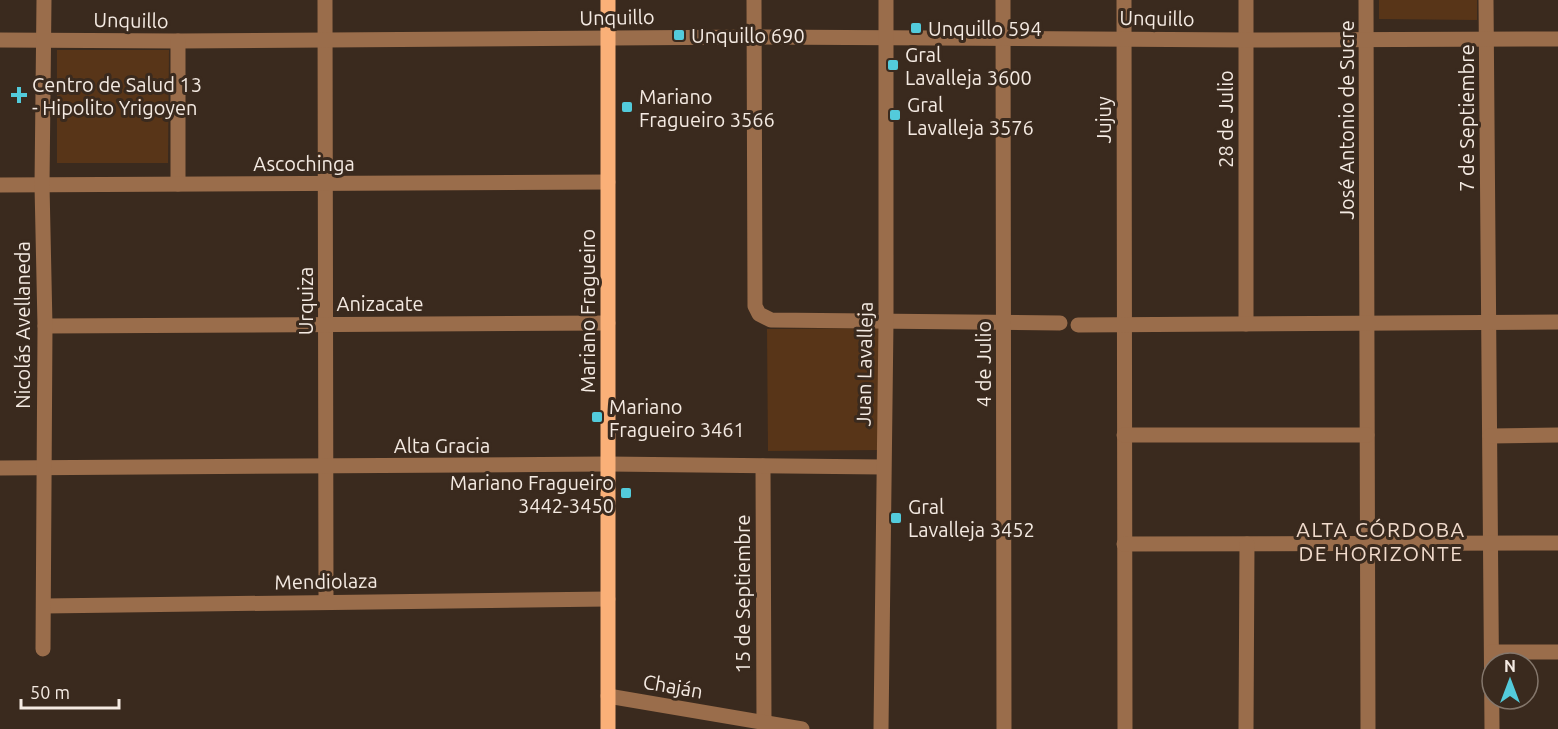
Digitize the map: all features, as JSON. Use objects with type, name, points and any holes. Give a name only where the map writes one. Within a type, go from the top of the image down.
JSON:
[{"type":"main road","name":"Mariano Fragueiro","points":[[608,0],[608,729]]},
{"type":"street","name":"Nicolás Avellaneda","points":[[43,649],[44,0]]},
{"type":"street","name":"Urquiza","points":[[325,0],[326,602]]},
{"type":"street","points":[[754,0],[755,306],[759,314],[771,320],[1060,323]]},
{"type":"street","name":"Juan Lavalleja","points":[[881,729],[886,322],[886,0]]},
{"type":"street","name":"4 de Julio","points":[[1003,0],[1004,729]]},
{"type":"street","name":"Jujuy","points":[[1124,0],[1125,729]]},
{"type":"street","name":"28 de Julio","points":[[1246,0],[1246,324]]},
{"type":"street","name":"José Antonio de Sucre","points":[[1366,0],[1368,729]]},
{"type":"street","name":"7 de Septiembre","points":[[1486,0],[1491,651]]},
{"type":"street","name":"Unquillo","points":[[0,40],[754,37],[1558,39]]},
{"type":"street","points":[[178,41],[178,184]]},
{"type":"street","name":"Ascochinga","points":[[0,185],[608,182]]},
{"type":"street","points":[[1078,325],[1558,322]]},
{"type":"street","name":"Anizacate","points":[[45,326],[608,323]]},
{"type":"street","points":[[1124,435],[1367,435]]},
{"type":"street","points":[[1490,436],[1558,435]]},
{"type":"street","name":"Alta Gracia","points":[[0,468],[608,464],[884,467]]},
{"type":"street","name":"15 de Septiembre","points":[[763,466],[764,722]]},
{"type":"street","points":[[1124,544],[1558,543]]},
{"type":"street","points":[[1246,544],[1246,729]]},
{"type":"street","name":"Mendiolaza","points":[[44,606],[608,599]]},
{"type":"street","points":[[1540,652],[1558,652]]},
{"type":"street","name":"Chaján","points":[[608,696],[802,729]]},
{"type":"street","name":"7 de Septiembre","points":[[1492,711],[1492,729]]},
{"type":"shaded area","points":[[1379,0],[1477,0],[1477,20],[1379,19]]},
{"type":"shaded area","points":[[57,50],[169,50],[168,163],[57,163]]},
{"type":"shaded area","points":[[880,328],[881,450],[768,451],[767,329]]},
{"type":"place","name":"Unquillo 594","points":[[916,28]]},
{"type":"place","name":"Unquillo 690","points":[[679,35]]},
{"type":"place","name":"Gral Lavalleja 3600","points":[[893,65]]},
{"type":"place","name":"Centro de Salud 13 - Hipolito Yrigoyen","points":[[19,95]]},
{"type":"place","name":"Mariano Fragueiro 3566","points":[[627,107]]},
{"type":"place","name":"Gral Lavalleja 3576","points":[[895,115]]},
{"type":"place","name":"Mariano Fragueiro 3461","points":[[597,417]]},
{"type":"place","name":"Mariano Fragueiro 3442-3450","points":[[626,493]]},
{"type":"place","name":"Gral Lavalleja 3452","points":[[896,518]]},
{"type":"district","name":"ALTA CÓRDOBA DE HORIZONTE","points":[[1381,541]]}]
